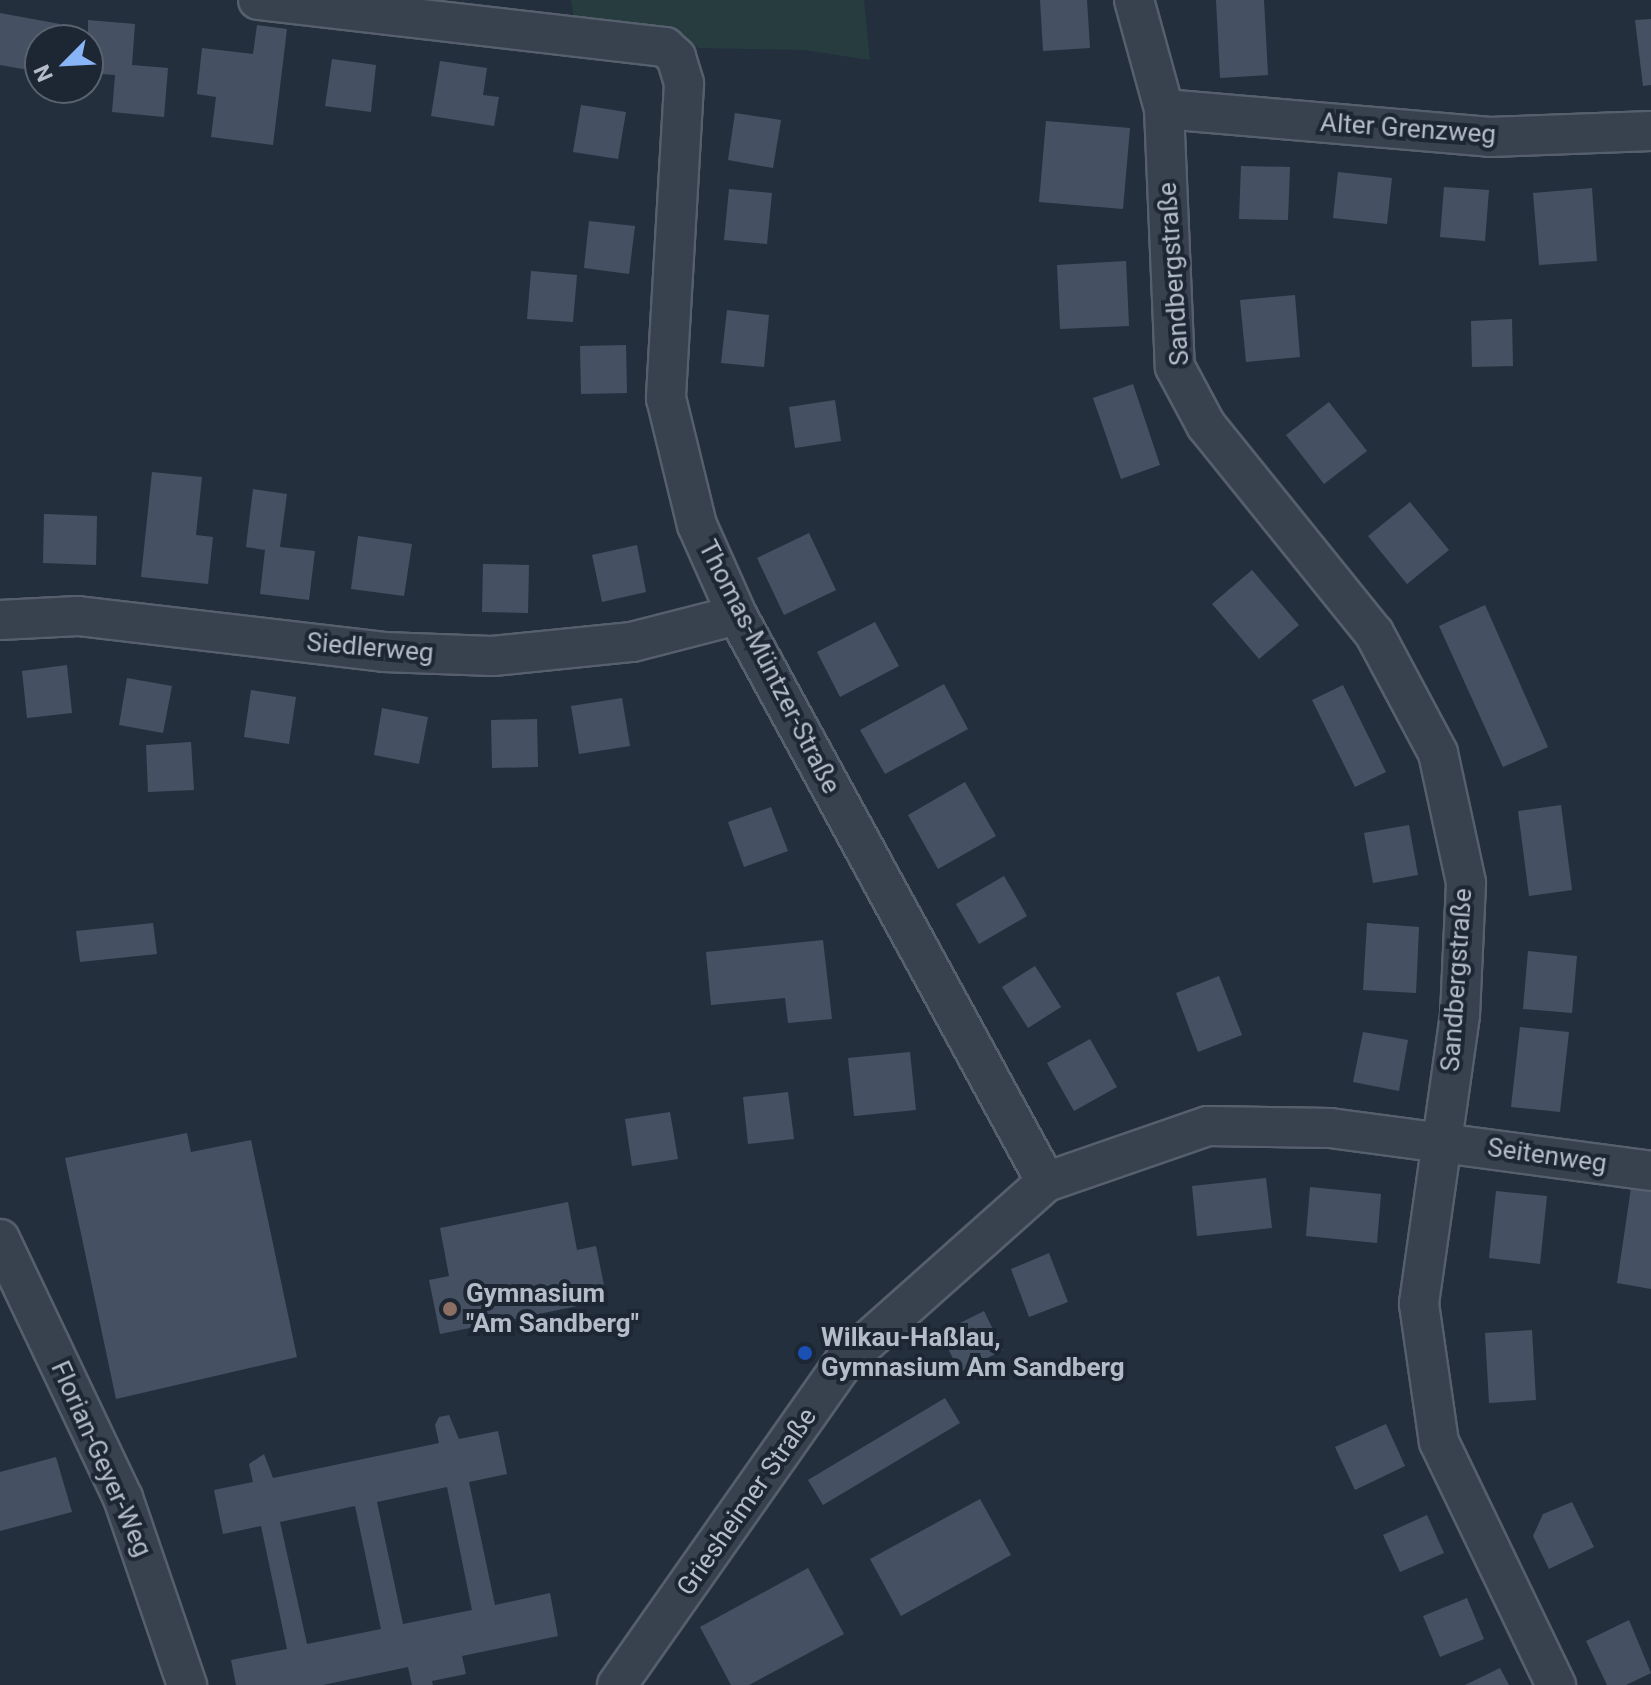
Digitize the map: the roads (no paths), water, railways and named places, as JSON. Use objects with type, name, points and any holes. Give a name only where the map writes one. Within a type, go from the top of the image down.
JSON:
[{"type":"street","name":"Thomas-Müntzer-Straße","points":[[258,0],[665,47],[676,57],[684,84],[666,398],[697,525],[737,615],[1046,1182]]},
{"type":"street","name":"Sandbergstraße","points":[[1134,0],[1164,109],[1175,367],[1206,425],[1374,633],[1438,753],[1466,883],[1460,1015],[1419,1304],[1439,1442],[1556,1685]]},
{"type":"street","name":"Alter Grenzweg","points":[[1164,109],[1490,137],[1651,131]]},
{"type":"street","name":"Siedlerweg","points":[[0,620],[78,616],[384,652],[493,656],[632,642],[737,615]]},
{"type":"street","name":"Griesheimer Straße","points":[[617,1685],[844,1362],[1046,1182],[1208,1126],[1330,1128],[1443,1142]]},
{"type":"street","name":"Seitenweg","points":[[1443,1142],[1651,1171]]},
{"type":"street","name":"Florian-Geyer-Weg","points":[[0,1239],[123,1498],[187,1685]]},
{"type":"place","name":"Gymnasium \"Am Sandberg\"","points":[[450,1309]]},
{"type":"place","name":"Wilkau-Haßlau, Gymnasium Am Sandberg","points":[[805,1353]]}]
